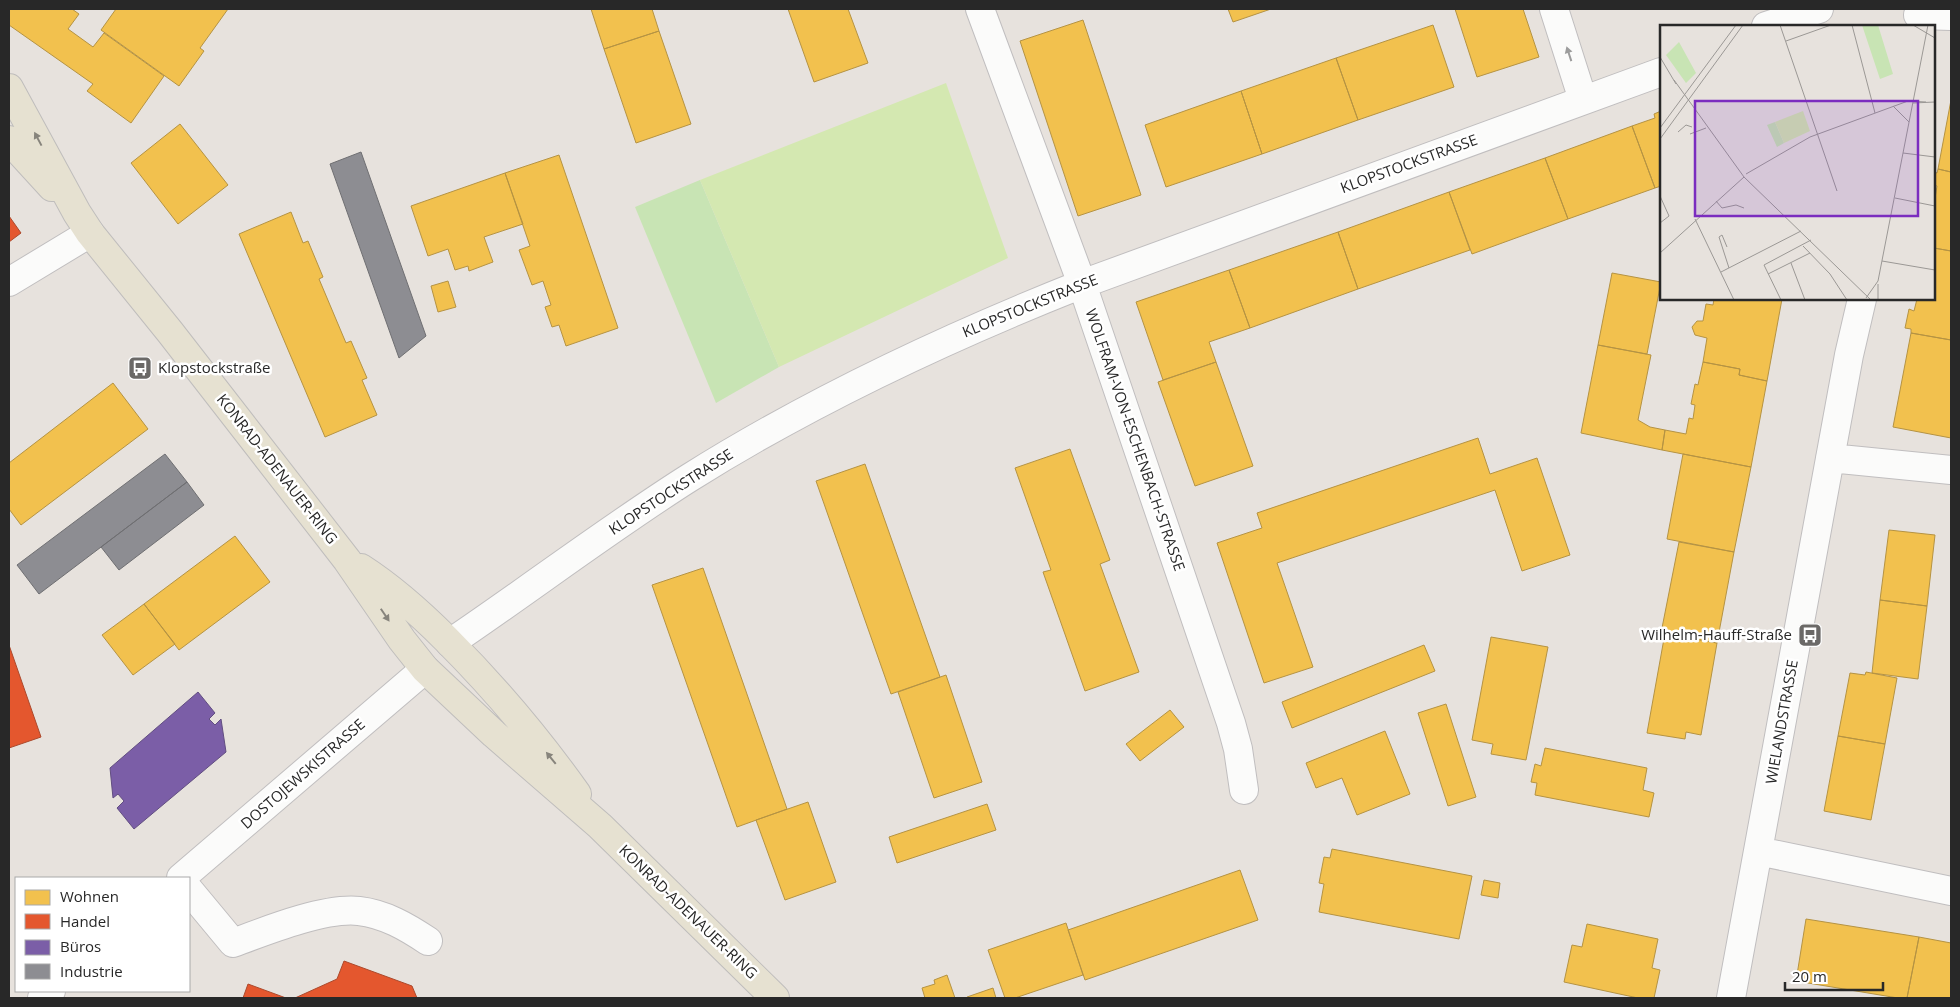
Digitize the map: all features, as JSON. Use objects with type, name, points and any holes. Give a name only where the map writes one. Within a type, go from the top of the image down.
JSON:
[{"type":"main road","name":"KONRAD-ADENAUER-RING","points":[[9,88],[83,223]]},
{"type":"main road","name":"KONRAD-ADENAUER-RING","points":[[9,140],[83,223],[170,332],[348,560],[402,640],[425,669],[494,734],[600,826],[775,998]]},
{"type":"main road","name":"KONRAD-ADENAUER-RING","points":[[348,560],[373,576],[397,595],[450,643],[484,678],[558,767],[600,826]]},
{"type":"street","name":"WOLFRAM-VON-ESCHENBACH-STRASSE","points":[[980,9],[1082,284],[1231,723],[1238,749],[1244,790]]},
{"type":"street","points":[[1554,9],[1584,100]]},
{"type":"street","points":[[1769,25],[1819,9]]},
{"type":"street","points":[[1918,17],[1951,16]]},
{"type":"street","name":"KLOPSTOCKSTRASSE","points":[[450,643],[690,477],[788,420],[876,374],[933,347],[1007,314],[1082,284],[1660,72]]},
{"type":"street","points":[[12,275],[83,223]]},
{"type":"street","name":"WIELANDSTRASSE","points":[[1731,998],[1849,355],[1862,300]]},
{"type":"street","points":[[1830,458],[1951,470]]},
{"type":"street","name":"DOSTOJEWSKISTRASSE","points":[[183,877],[425,669]]},
{"type":"street","points":[[1758,851],[1951,891]]},
{"type":"street","points":[[190,891],[232,942],[328,913],[358,911],[382,916],[403,925],[428,942]]},
{"type":"green space","points":[[946,83],[1008,258],[779,367],[700,180]]},
{"type":"green space","points":[[700,180],[779,367],[716,403],[635,207]]},
{"type":"building: Wohnen","points":[[9,9],[72,9],[79,14],[68,29],[93,47],[104,33],[164,76],[131,123],[87,91],[93,84],[9,25]]},
{"type":"building: Wohnen","points":[[116,9],[228,9],[200,48],[204,51],[179,86],[101,30]]},
{"type":"building: Wohnen","points":[[591,9],[652,9],[659,31],[604,49]]},
{"type":"building: Wohnen","points":[[788,9],[848,9],[868,63],[814,82]]},
{"type":"building: Wohnen","points":[[1228,9],[1271,9],[1233,22]]},
{"type":"building: Wohnen","points":[[1455,9],[1523,9],[1539,57],[1477,77]]},
{"type":"building: Wohnen","points":[[1083,20],[1141,195],[1078,216],[1020,41]]},
{"type":"building: Wohnen","points":[[1433,25],[1454,87],[1358,120],[1336,58]]},
{"type":"building: Wohnen","points":[[659,31],[691,124],[636,143],[604,49]]},
{"type":"building: Wohnen","points":[[1336,58],[1358,120],[1262,154],[1241,91]]},
{"type":"building: Wohnen","points":[[1241,91],[1262,154],[1166,187],[1145,125]]},
{"type":"building: Wohnen","points":[[1951,100],[1951,172],[1938,169]]},
{"type":"building: Wohnen","points":[[1660,111],[1660,186],[1655,188],[1632,126],[1655,118],[1654,114]]},
{"type":"building: Wohnen","points":[[180,124],[228,185],[178,224],[131,163]]},
{"type":"building: Wohnen","points":[[1632,126],[1655,188],[1568,219],[1545,158]]},
{"type":"building: Wohnen","points":[[559,155],[618,328],[566,346],[559,325],[552,327],[545,307],[551,305],[543,281],[532,285],[519,250],[530,246],[505,173]]},
{"type":"building: Wohnen","points":[[1545,158],[1568,219],[1472,254],[1449,192]]},
{"type":"building: Wohnen","points":[[1938,169],[1951,172],[1951,251],[1935,248],[1935,198],[1937,186],[1935,185],[1935,172],[1937,173]]},
{"type":"building: Wohnen","points":[[505,173],[523,224],[484,237],[493,262],[469,271],[468,266],[455,270],[448,249],[428,256],[411,206]]},
{"type":"building: Wohnen","points":[[1449,192],[1470,250],[1358,289],[1338,232]]},
{"type":"building: Wohnen","points":[[291,212],[303,243],[308,241],[323,277],[319,279],[346,343],[351,341],[367,378],[362,380],[377,415],[325,437],[239,234]]},
{"type":"building: Wohnen","points":[[1338,232],[1358,289],[1250,328],[1229,270]]},
{"type":"building: Wohnen","points":[[1935,248],[1951,251],[1951,340],[1911,333],[1911,329],[1905,328],[1909,309],[1914,311],[1917,300],[1935,300]]},
{"type":"building: Wohnen","points":[[1229,270],[1250,328],[1209,342],[1216,362],[1163,380],[1136,302]]},
{"type":"building: Wohnen","points":[[1612,273],[1660,282],[1647,354],[1598,345]]},
{"type":"building: Wohnen","points":[[448,281],[456,307],[438,312],[431,286]]},
{"type":"building: Wohnen","points":[[1714,300],[1782,300],[1767,381],[1739,375],[1740,369],[1703,362],[1707,338],[1695,335],[1692,327],[1697,321],[1703,321],[1706,304],[1713,305]]},
{"type":"building: Wohnen","points":[[1911,333],[1951,340],[1951,438],[1893,427]]},
{"type":"building: Wohnen","points":[[1598,345],[1651,355],[1638,420],[1650,427],[1665,430],[1662,450],[1581,433]]},
{"type":"building: Wohnen","points":[[1216,362],[1253,466],[1195,486],[1158,382]]},
{"type":"building: Wohnen","points":[[1703,362],[1740,369],[1739,375],[1767,381],[1751,467],[1662,450],[1665,430],[1686,434],[1689,418],[1693,419],[1695,405],[1691,404],[1695,384],[1698,385]]},
{"type":"building: Wohnen","points":[[113,383],[148,429],[21,525],[9,509],[9,463]]},
{"type":"building: Wohnen","points":[[1478,438],[1490,474],[1537,458],[1570,555],[1522,571],[1495,490],[1277,563],[1313,667],[1264,683],[1217,543],[1262,528],[1257,513]]},
{"type":"building: Wohnen","points":[[1070,449],[1110,560],[1100,564],[1139,672],[1085,691],[1043,572],[1051,570],[1015,468]]},
{"type":"building: Wohnen","points":[[1683,454],[1751,467],[1734,552],[1667,539]]},
{"type":"building: Wohnen","points":[[865,464],[940,677],[891,694],[816,481]]},
{"type":"building: Wohnen","points":[[1889,530],[1935,535],[1927,606],[1880,600]]},
{"type":"building: Wohnen","points":[[235,536],[270,582],[179,650],[144,604]]},
{"type":"building: Wohnen","points":[[1679,542],[1734,552],[1717,643],[1661,633]]},
{"type":"building: Wohnen","points":[[703,568],[787,809],[737,827],[652,585]]},
{"type":"building: Wohnen","points":[[1880,600],[1927,606],[1918,679],[1872,673]]},
{"type":"building: Wohnen","points":[[144,604],[175,644],[133,675],[102,635]]},
{"type":"building: Wohnen","points":[[1665,633],[1717,643],[1701,735],[1686,732],[1685,739],[1647,733]]},
{"type":"building: Wohnen","points":[[1491,637],[1548,647],[1526,760],[1491,754],[1493,744],[1472,740]]},
{"type":"building: Wohnen","points":[[1424,645],[1435,671],[1292,728],[1282,702]]},
{"type":"building: Wohnen","points":[[1866,672],[1897,678],[1885,744],[1838,736],[1850,673],[1865,675]]},
{"type":"building: Wohnen","points":[[946,675],[982,782],[934,798],[898,692]]},
{"type":"building: Wohnen","points":[[1446,704],[1476,797],[1448,806],[1418,713]]},
{"type":"building: Wohnen","points":[[1170,710],[1184,727],[1140,761],[1126,744]]},
{"type":"building: Wohnen","points":[[1385,731],[1410,794],[1357,815],[1342,778],[1316,788],[1306,763]]},
{"type":"building: Wohnen","points":[[1838,736],[1885,744],[1871,820],[1824,811]]},
{"type":"building: Wohnen","points":[[1545,748],[1647,768],[1643,790],[1654,793],[1649,817],[1535,795],[1537,783],[1531,782],[1535,764],[1541,766]]},
{"type":"building: Wohnen","points":[[808,802],[836,882],[785,900],[756,820]]},
{"type":"building: Wohnen","points":[[987,804],[996,830],[897,863],[889,837]]},
{"type":"building: Wohnen","points":[[1332,849],[1472,876],[1459,939],[1319,912],[1324,884],[1319,883],[1324,857],[1330,858]]},
{"type":"building: Wohnen","points":[[1240,870],[1258,920],[1085,980],[1068,930]]},
{"type":"building: Wohnen","points":[[1484,880],[1500,883],[1498,898],[1481,895]]},
{"type":"building: Wohnen","points":[[1806,919],[1919,937],[1907,998],[1796,981]]},
{"type":"building: Wohnen","points":[[1066,923],[1083,975],[1015,998],[1005,998],[988,950]]},
{"type":"building: Wohnen","points":[[1587,924],[1658,939],[1652,968],[1660,970],[1654,998],[1638,998],[1564,982],[1572,945],[1582,947]]},
{"type":"building: Wohnen","points":[[1919,937],[1951,943],[1951,998],[1907,998]]},
{"type":"building: Wohnen","points":[[947,975],[955,998],[925,998],[922,988],[935,984],[934,980]]},
{"type":"building: Wohnen","points":[[993,988],[996,998],[967,998],[967,997]]},
{"type":"building: Handel","points":[[9,216],[21,233],[9,242]]},
{"type":"building: Handel","points":[[9,645],[41,737],[9,748]]},
{"type":"building: Handel","points":[[344,961],[412,986],[417,998],[295,998],[337,979]]},
{"type":"building: Handel","points":[[248,984],[286,998],[243,998]]},
{"type":"building: Büros","points":[[198,692],[215,713],[209,719],[215,725],[221,719],[226,752],[134,829],[117,808],[124,801],[118,794],[113,798],[110,768]]},
{"type":"building: Industrie","points":[[361,152],[426,336],[399,358],[330,164]]},
{"type":"building: Industrie","points":[[165,454],[187,482],[39,594],[17,565]]},
{"type":"building: Industrie","points":[[187,482],[204,505],[119,570],[101,547]]},
{"type":"place","name":"Klopstockstraße","points":[[140,368]]},
{"type":"place","name":"Wilhelm-Hauff-Straße","points":[[1810,635]]}]
